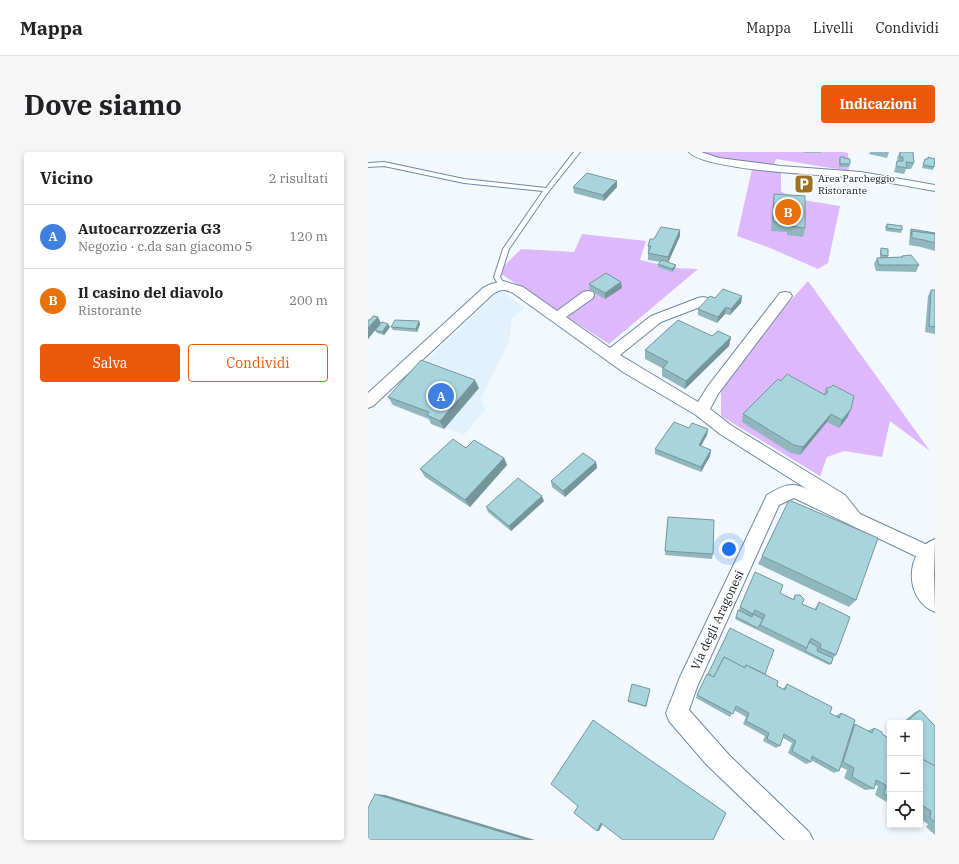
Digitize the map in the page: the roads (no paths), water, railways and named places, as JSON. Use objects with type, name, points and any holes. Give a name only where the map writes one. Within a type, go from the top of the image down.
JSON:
[{"type":"street","points":[[694,152],[702,157],[720,161],[781,169],[849,174],[935,188]]},
{"type":"street","points":[[368,402],[403,361],[434,334],[488,291],[496,286],[510,286],[519,298],[557,317],[628,368],[701,411],[726,430],[839,500],[855,520]]},
{"type":"street","points":[[557,317],[588,295]]},
{"type":"street","points":[[701,411],[713,390],[748,338],[785,296]]},
{"type":"street","points":[[611,355],[656,319],[703,301]]},
{"type":"street","points":[[810,468],[815,486]]},
{"type":"street","name":"Via degli Aragonesi","points":[[801,840],[727,769],[695,735],[677,713],[687,684],[773,500],[783,494],[796,492],[855,520],[932,551]]},
{"type":"street","points":[[932,551],[922,568],[923,582],[934,601]]},
{"type":"lane","points":[[502,285],[497,277],[506,249],[577,152]]},
{"type":"lane","points":[[368,165],[384,164],[464,181],[548,190]]},
{"type":"place","name":"Area Parcheggio Ristorante","points":[[804,184]]},
{"type":"place","name":"Il casino del diavolo","points":[[788,212]]},
{"type":"place","name":"Autocarrozzeria G3","points":[[441,396]]}]
